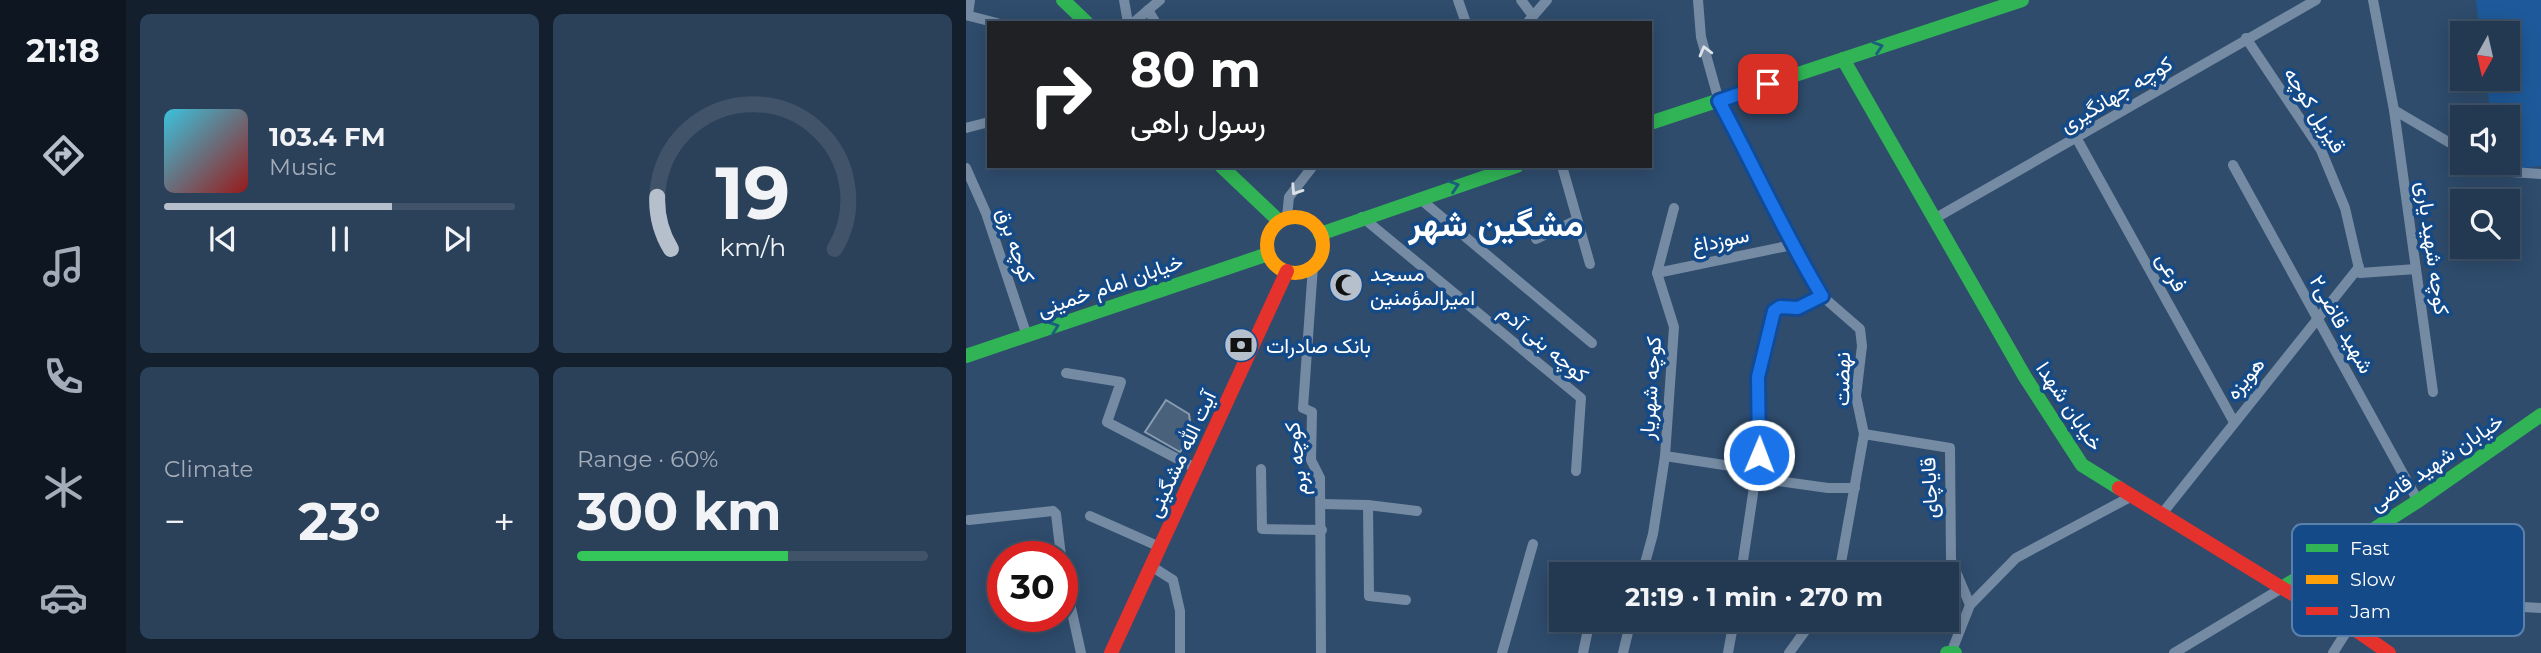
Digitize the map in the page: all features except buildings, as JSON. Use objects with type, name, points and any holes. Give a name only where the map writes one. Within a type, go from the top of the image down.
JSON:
[{"type":"main road","points":[[1063,0],[1085,21]]},
{"type":"main road","points":[[1652,123],[2022,0]]},
{"type":"main road","name":"خیابان شهدا","points":[[1843,59],[2025,377],[2082,464],[2292,593]]},
{"type":"main road","points":[[1224,168],[1283,219],[1307,220],[1320,234],[1322,252],[1313,266],[1304,272],[1286,271],[1272,262],[1268,254],[1268,235],[1283,219]]},
{"type":"main road","points":[[1320,234],[1362,217],[1511,168]]},
{"type":"main road","name":"خیابان امام خمینی","points":[[966,356],[1268,254]]},
{"type":"main road","name":"آیت الله مشگینی","points":[[1111,653],[1286,271]]},
{"type":"main road","name":"خیابان شهید قاضی","points":[[2385,524],[2541,415]]},
{"type":"main road","name":"خیابان شهید قاضی","points":[[2288,591],[2292,588]]},
{"type":"main road","name":"خیابان شهدا","points":[[2364,636],[2389,653]]},
{"type":"street","points":[[970,0],[967,15],[990,21]]},
{"type":"street","points":[[1124,0],[1129,21]]},
{"type":"street","points":[[1133,21],[1160,0]]},
{"type":"street","points":[[1458,0],[1465,21]]},
{"type":"street","points":[[1521,0],[1530,19],[1547,0]]},
{"type":"street","name":"نهضت","points":[[1698,0],[1701,37],[1719,101],[1759,175],[1791,245],[1822,296],[1860,329],[1862,346],[1856,396],[1864,434],[1841,562]]},
{"type":"street","name":"کوچه جهانگیری","points":[[1934,219],[2316,0]]},
{"type":"street","name":"کوچه شهید یاری","points":[[2373,0],[2394,110],[2433,392]]},
{"type":"street","points":[[1148,10],[1155,21]]},
{"type":"street","name":"قیزیل کوچه","points":[[2246,38],[2321,150],[2345,208],[2359,267]]},
{"type":"street","points":[[2394,110],[2450,143]]},
{"type":"street","points":[[966,128],[987,123]]},
{"type":"street","name":"فرعی","points":[[2077,139],[2234,422]]},
{"type":"street","name":"شهید قاضی۲","points":[[2233,165],[2418,501]]},
{"type":"street","name":"کوچه برق","points":[[966,168],[986,213],[1027,336]]},
{"type":"street","points":[[1283,219],[1290,197],[1312,168]]},
{"type":"street","points":[[1563,168],[1590,264]]},
{"type":"street","points":[[2520,173],[2541,174]]},
{"type":"street","points":[[1419,198],[1592,343]]},
{"type":"street","points":[[1657,273],[1674,208]]},
{"type":"street","name":"کوچه بنی آدم","points":[[1362,217],[1581,398],[1577,471]]},
{"type":"street","points":[[1536,239],[1577,220]]},
{"type":"street","name":"سوزداغ","points":[[1657,273],[1791,245]]},
{"type":"street","name":"کوچه برم","points":[[1313,266],[1303,408],[1312,412],[1311,460],[1320,478],[1321,653]]},
{"type":"street","points":[[2359,267],[2360,273],[2416,268]]},
{"type":"street","name":"هویزه","points":[[2161,515],[2359,267]]},
{"type":"street","name":"کوچه شهریار","points":[[1645,562],[1653,534],[1665,456],[1674,327],[1657,273]]},
{"type":"street","points":[[1743,562],[1760,440],[1758,377],[1774,311],[1780,307],[1798,308],[1822,296]]},
{"type":"street","points":[[1066,373],[1121,382],[1107,422],[1197,469]]},
{"type":"street","name":"قایاچای","points":[[1864,434],[1950,448],[1951,560],[1970,605]]},
{"type":"street","points":[[1665,456],[1828,488],[1855,488]]},
{"type":"street","points":[[1261,469],[1262,529],[1322,530]]},
{"type":"street","points":[[1951,653],[1970,605],[2016,558],[2132,496]]},
{"type":"street","points":[[1321,504],[1368,505],[1418,511]]},
{"type":"street","points":[[1368,505],[1369,596],[1406,600]]},
{"type":"street","points":[[969,520],[1053,511],[1056,514],[1059,541]]},
{"type":"street","points":[[1090,516],[1160,547]]},
{"type":"street","points":[[1502,653],[1533,544]]},
{"type":"street","points":[[1151,566],[1173,580],[1180,611],[1180,653]]},
{"type":"street","points":[[2288,591],[2292,591]]},
{"type":"street","name":"خیابان شهید قاضی","points":[[2174,653],[2288,591]]},
{"type":"street","points":[[1077,632],[1082,653]]},
{"type":"street","points":[[1583,653],[1587,632]]},
{"type":"street","points":[[1622,653],[1628,632]]},
{"type":"street","points":[[1728,653],[1732,632]]},
{"type":"street","points":[[1789,653],[1804,632]]},
{"type":"street","points":[[2333,653],[2344,636]]},
{"type":"shaded area","points":[[2476,0],[2541,0],[2541,166],[2520,168],[2520,105],[2489,105],[2488,91],[2520,91],[2520,21],[2479,21]]},
{"type":"traffic: fast","points":[[1063,0],[1085,21]]},
{"type":"traffic: fast","points":[[1652,122],[2022,0]]},
{"type":"traffic: fast","points":[[1843,59],[2025,377],[2082,465],[2119,488]]},
{"type":"traffic: fast","points":[[1223,168],[1279,221]]},
{"type":"traffic: fast","points":[[1320,234],[1511,168]]},
{"type":"traffic: fast","points":[[966,356],[1268,254]]},
{"type":"traffic: fast","points":[[2382,524],[2541,415]]},
{"type":"traffic: fast","points":[[2282,588],[2292,582]]},
{"type":"traffic: fast","points":[[1947,653],[1955,653]]},
{"type":"traffic: slow","points":[[1295,217],[1306,219],[1315,225],[1321,234],[1323,245],[1321,256],[1315,265],[1306,271],[1295,273],[1284,271],[1275,265],[1269,256],[1267,245],[1269,234],[1275,225],[1284,219],[1295,217]]},
{"type":"traffic: jam","points":[[1111,653],[1287,271]]},
{"type":"traffic: jam","points":[[2119,488],[2292,594]]},
{"type":"traffic: jam","points":[[2364,636],[2389,653]]},
{"type":"place","name":"مسجد امیرالمؤمنین","points":[[1346,285]]},
{"type":"place","name":"بانک صادرات","points":[[1241,345]]},
{"type":"district","name":"مشگین شهر","points":[[1496,223]]},
{"type":"route","points":[[1759,455],[1758,377],[1774,311],[1780,307],[1798,308],[1822,296],[1785,233],[1759,175],[1719,101],[1768,84]]}]
